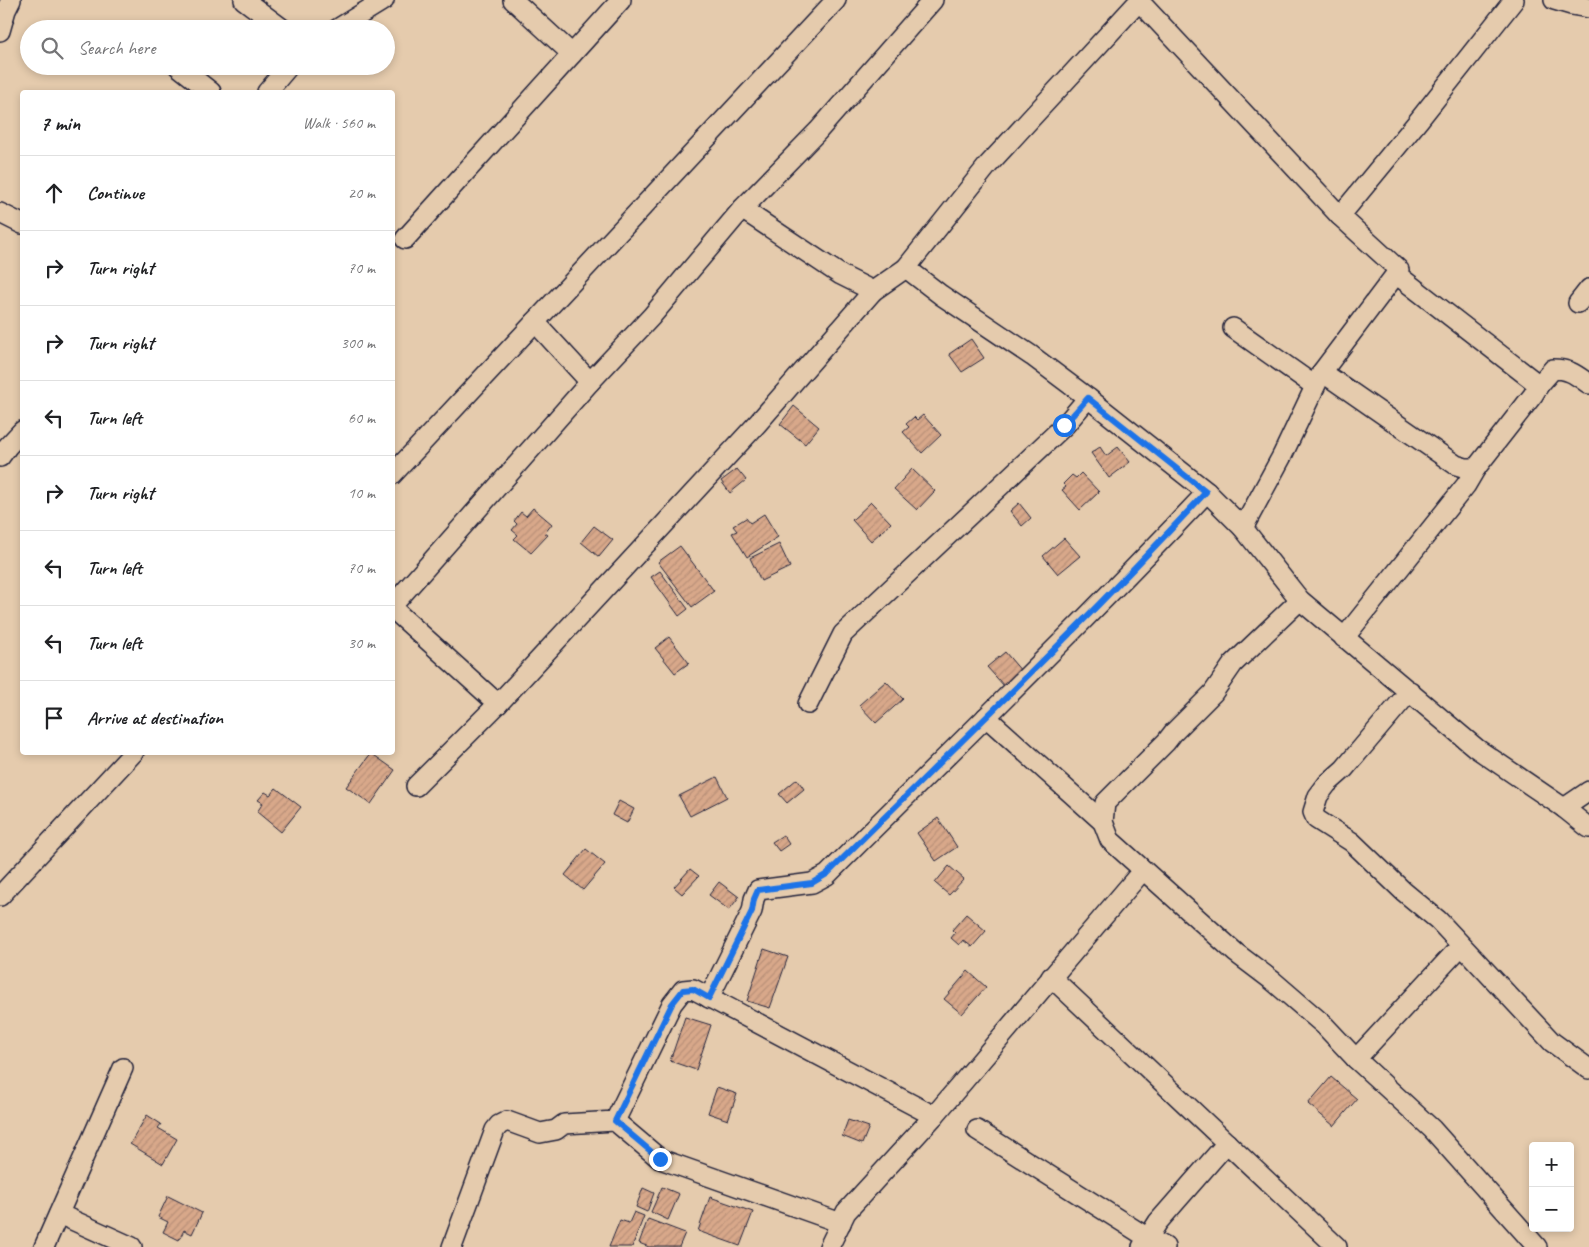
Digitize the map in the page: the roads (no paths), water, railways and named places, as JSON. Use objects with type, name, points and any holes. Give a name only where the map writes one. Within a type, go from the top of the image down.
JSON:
[{"type":"street","points":[[0,31],[11,0]]},
{"type":"street","points":[[244,0],[271,20]]},
{"type":"street","points":[[352,20],[384,0]]},
{"type":"street","points":[[513,0],[572,54]]},
{"type":"street","points":[[406,239],[621,0]]},
{"type":"street","points":[[395,467],[535,322],[836,0]]},
{"type":"street","points":[[395,604],[590,382],[651,317],[742,209],[818,131],[933,0]]},
{"type":"street","points":[[1340,216],[1514,0]]},
{"type":"street","points":[[1554,0],[1589,8]]},
{"type":"street","points":[[416,786],[498,704],[757,424],[873,291],[906,268],[988,165],[1140,1],[1340,216],[1399,270],[1319,379],[1282,456],[1243,528]]},
{"type":"street","points":[[189,75],[208,90]]},
{"type":"street","points":[[269,90],[281,75]]},
{"type":"street","points":[[742,209],[841,275],[873,291]]},
{"type":"street","points":[[0,213],[20,223]]},
{"type":"street","points":[[906,268],[941,295],[1032,356],[1206,492],[1243,528],[1300,600],[1476,748],[1564,808],[1589,828]]},
{"type":"street","points":[[1396,274],[1539,385]]},
{"type":"street","points":[[535,322],[590,382]]},
{"type":"street","points":[[1233,328],[1319,379],[1456,465],[1476,468]]},
{"type":"street","points":[[1344,638],[1466,485],[1476,468],[1553,369],[1571,371],[1589,384]]},
{"type":"street","points":[[808,704],[842,634],[1064,425],[1088,398]]},
{"type":"street","points":[[0,457],[20,433]]},
{"type":"street","points":[[709,998],[752,911],[758,890],[812,883],[827,874],[1158,544],[1206,492]]},
{"type":"street","points":[[1103,822],[1105,803],[1213,693],[1234,664],[1300,600]]},
{"type":"street","points":[[395,610],[498,704]]},
{"type":"street","points":[[1410,691],[1318,796],[1313,812],[1316,819],[1352,842],[1403,891],[1438,920],[1552,1042],[1589,1069]]},
{"type":"street","points":[[986,717],[1103,822],[1110,840],[1236,953],[1274,981],[1324,1025],[1356,1059],[1432,1128],[1537,1247]]},
{"type":"street","points":[[0,896],[131,755]]},
{"type":"street","points":[[1564,808],[1589,791]]},
{"type":"street","points":[[830,1247],[846,1212],[934,1116],[1143,870]]},
{"type":"street","points":[[1356,1059],[1461,946]]},
{"type":"street","points":[[1051,977],[1337,1247]]},
{"type":"street","points":[[615,1121],[672,1004],[683,990],[693,989],[934,1116]]},
{"type":"street","points":[[44,1247],[123,1068]]},
{"type":"street","points":[[452,1247],[494,1130],[507,1121],[540,1133],[556,1130],[564,1124],[615,1121],[660,1159],[841,1223]]},
{"type":"street","points":[[977,1130],[1145,1243],[1166,1247]]},
{"type":"street","points":[[1145,1243],[1158,1222],[1227,1143]]},
{"type":"street","points":[[59,1214],[132,1247]]}]
